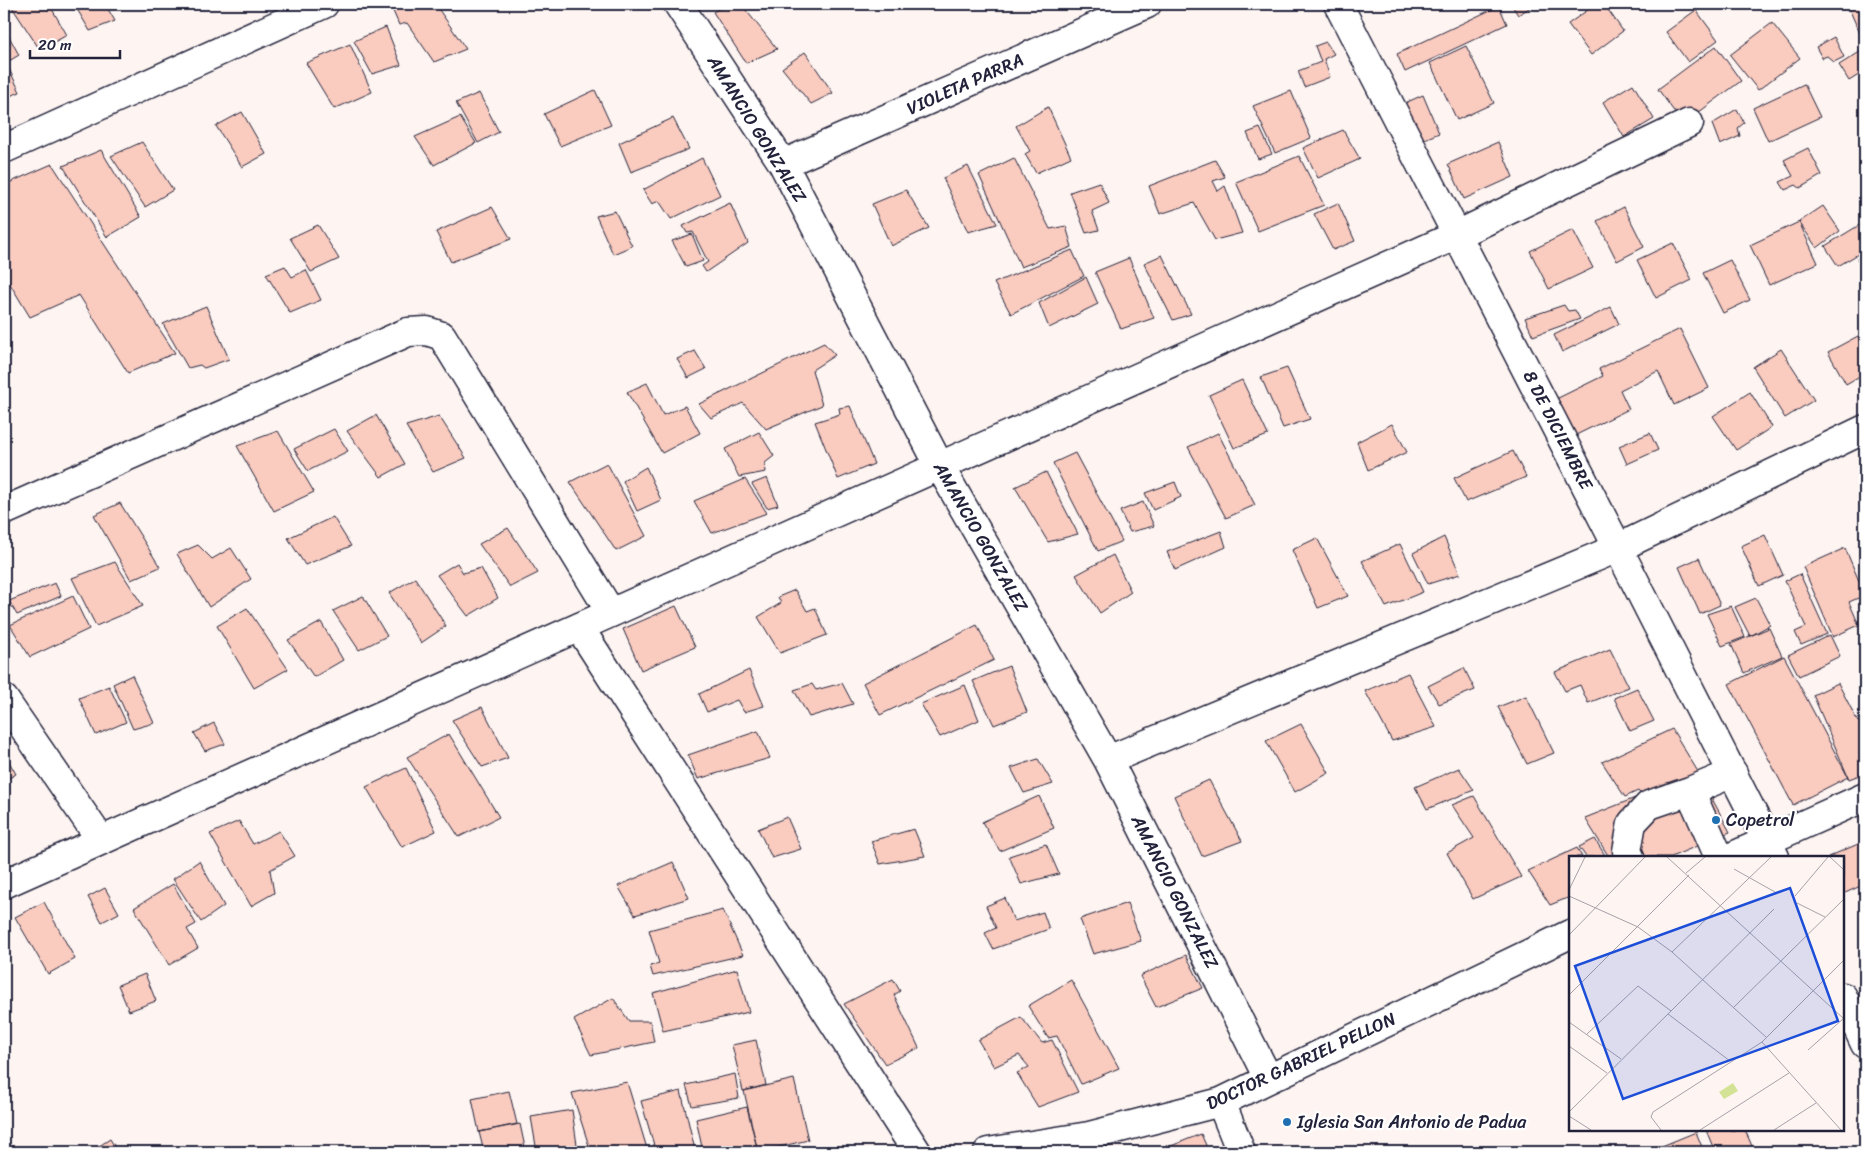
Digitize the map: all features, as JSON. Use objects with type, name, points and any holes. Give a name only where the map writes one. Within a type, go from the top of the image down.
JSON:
[{"type":"street","points":[[4,149],[324,4]]},
{"type":"street","name":"AMANCIO GONZALEZ","points":[[678,4],[783,164],[939,465],[1108,760],[1268,1078]]},
{"type":"street","name":"VIOLETA PARRA","points":[[783,164],[1148,4]]},
{"type":"street","name":"8 DE DICIEMBRE","points":[[1338,4],[1771,849]]},
{"type":"street","points":[[4,884],[1457,235],[1689,123]]},
{"type":"street","points":[[4,511],[408,332],[427,331],[442,336],[611,612]]},
{"type":"street","points":[[1108,760],[1618,548],[1865,429]]},
{"type":"street","points":[[579,627],[917,1152]]},
{"type":"street","points":[[4,699],[101,840]]},
{"type":"street","points":[[1630,856],[1627,851],[1632,823],[1649,805],[1690,791],[1733,773]]},
{"type":"street","points":[[1690,791],[1719,856]]},
{"type":"street","points":[[1736,856],[1771,849],[1865,797]]},
{"type":"street","name":"DOCTOR GABRIEL PELLON","points":[[988,1152],[1089,1136],[1221,1102],[1569,934]]},
{"type":"street","points":[[1221,1102],[1241,1152]]},
{"type":"building","points":[[10,4],[49,4],[67,35],[40,50]]},
{"type":"building","points":[[74,4],[105,4],[115,21],[90,31]]},
{"type":"building","points":[[390,4],[435,4],[466,49],[434,62],[407,23],[399,25]]},
{"type":"building","points":[[727,4],[741,4],[777,49],[746,63],[713,12]]},
{"type":"building","points":[[1511,4],[1536,4],[1518,15]]},
{"type":"building","points":[[1596,4],[1604,4],[1623,31],[1591,55],[1568,24]]},
{"type":"building","points":[[1847,4],[1865,4],[1865,45]]},
{"type":"building","points":[[1499,6],[1507,24],[1405,72],[1397,54]]},
{"type":"building","points":[[1696,10],[1718,40],[1688,62],[1666,32]]},
{"type":"building","points":[[1772,23],[1800,58],[1758,90],[1730,55]]},
{"type":"building","points":[[4,27],[19,55],[4,64]]},
{"type":"building","points":[[386,27],[401,65],[372,74],[354,41]]},
{"type":"building","points":[[1834,37],[1844,57],[1834,62],[1827,56],[1822,58],[1816,47]]},
{"type":"building","points":[[1326,42],[1334,54],[1324,59],[1330,77],[1304,87],[1298,71],[1321,62],[1315,46]]},
{"type":"building","points":[[350,44],[372,92],[334,109],[306,63]]},
{"type":"building","points":[[1466,46],[1494,103],[1457,120],[1430,63]]},
{"type":"building","points":[[1716,46],[1741,81],[1683,124],[1658,89]]},
{"type":"building","points":[[1863,50],[1865,54],[1865,71],[1849,81],[1839,65]]},
{"type":"building","points":[[805,52],[833,93],[811,104],[782,68]]},
{"type":"building","points":[[9,69],[20,92],[7,97],[4,91],[4,72]]},
{"type":"building","points":[[1633,84],[1654,119],[1624,137],[1603,102]]},
{"type":"building","points":[[1804,84],[1820,117],[1768,141],[1753,108]]},
{"type":"building","points":[[595,90],[611,125],[560,146],[544,114]]},
{"type":"building","points":[[1291,91],[1311,138],[1275,153],[1253,106]]},
{"type":"building","points":[[479,93],[499,132],[478,143],[456,103]]},
{"type":"building","points":[[1423,95],[1439,133],[1420,141],[1405,103]]},
{"type":"building","points":[[1048,107],[1071,157],[1036,173],[1025,154],[1030,151],[1016,126]]},
{"type":"building","points":[[1737,109],[1744,123],[1738,128],[1740,136],[1720,145],[1712,124]]},
{"type":"building","points":[[242,112],[266,154],[242,167],[216,126]]},
{"type":"building","points":[[460,117],[476,143],[434,165],[415,137]]},
{"type":"building","points":[[673,118],[689,149],[631,172],[619,143]]},
{"type":"building","points":[[1260,128],[1272,154],[1258,159],[1247,133]]},
{"type":"building","points":[[1343,130],[1360,159],[1318,178],[1303,148]]},
{"type":"building","points":[[142,142],[173,190],[145,207],[111,156]]},
{"type":"building","points":[[1498,142],[1513,177],[1464,199],[1448,164]]},
{"type":"building","points":[[1808,148],[1822,175],[1800,188],[1796,185],[1785,190],[1780,182],[1793,176],[1784,160]]},
{"type":"building","points":[[101,150],[141,217],[107,237],[63,166]]},
{"type":"building","points":[[1299,156],[1324,205],[1258,231],[1236,182]]},
{"type":"building","points":[[702,158],[720,195],[671,219],[659,201],[652,204],[643,190]]},
{"type":"building","points":[[1014,158],[1050,229],[1066,226],[1072,247],[1021,267],[979,175]]},
{"type":"building","points":[[1215,160],[1225,177],[1213,181],[1218,191],[1225,186],[1242,233],[1215,240],[1194,203],[1160,214],[1149,186]]},
{"type":"building","points":[[52,164],[175,353],[128,373],[79,295],[30,317],[4,274],[4,185]]},
{"type":"building","points":[[968,166],[997,224],[968,232],[943,178]]},
{"type":"building","points":[[1099,182],[1109,203],[1092,211],[1099,230],[1086,233],[1070,192]]},
{"type":"building","points":[[906,190],[929,228],[891,246],[872,204]]},
{"type":"building","points":[[730,203],[748,243],[706,272],[702,266],[708,262],[693,232],[687,233],[683,226]]},
{"type":"building","points":[[1338,203],[1355,241],[1333,250],[1314,214]]},
{"type":"building","points":[[1823,206],[1840,231],[1817,248],[1799,222]]},
{"type":"building","points":[[492,207],[511,239],[451,262],[436,232]]},
{"type":"building","points":[[1624,207],[1644,247],[1617,261],[1597,221]]},
{"type":"building","points":[[615,211],[632,246],[613,254],[596,216]]},
{"type":"building","points":[[1799,222],[1818,263],[1769,285],[1750,245]]},
{"type":"building","points":[[1861,224],[1865,231],[1865,250],[1838,266],[1825,246]]},
{"type":"building","points":[[318,225],[339,259],[311,272],[290,238]]},
{"type":"building","points":[[1573,230],[1593,268],[1549,289],[1530,251]]},
{"type":"building","points":[[692,234],[703,261],[686,267],[672,241]]},
{"type":"building","points":[[1673,243],[1692,280],[1656,298],[1637,260]]},
{"type":"building","points":[[1072,250],[1084,276],[1011,314],[994,283]]},
{"type":"building","points":[[1865,254],[1865,273],[1857,259]]},
{"type":"building","points":[[1162,255],[1191,314],[1173,320],[1144,263]]},
{"type":"building","points":[[1129,258],[1154,318],[1121,329],[1095,272]]},
{"type":"building","points":[[1730,260],[1750,300],[1723,313],[1703,273]]},
{"type":"building","points":[[285,266],[292,277],[306,270],[321,300],[290,313],[266,274]]},
{"type":"building","points":[[1086,277],[1098,304],[1049,328],[1039,303]]},
{"type":"building","points":[[1564,305],[1568,311],[1575,310],[1580,319],[1533,336],[1525,318]]},
{"type":"building","points":[[206,306],[229,359],[204,368],[200,365],[188,368],[163,324]]},
{"type":"building","points":[[1611,307],[1619,324],[1562,352],[1554,335]]},
{"type":"building","points":[[1680,329],[1709,388],[1674,405],[1658,371],[1620,390],[1629,409],[1574,436],[1556,399],[1603,376],[1599,369]]},
{"type":"building","points":[[1858,336],[1865,349],[1865,373],[1846,384],[1828,352]]},
{"type":"building","points":[[824,343],[835,355],[812,370],[822,405],[766,429],[743,403],[711,418],[699,404]]},
{"type":"building","points":[[1781,349],[1814,400],[1785,418],[1753,367]]},
{"type":"building","points":[[695,351],[706,369],[688,378],[677,359]]},
{"type":"building","points":[[1287,368],[1310,419],[1283,428],[1261,377]]},
{"type":"building","points":[[1242,380],[1268,435],[1234,448],[1209,395]]},
{"type":"building","points":[[647,383],[663,415],[685,406],[700,433],[662,453],[627,392]]},
{"type":"building","points":[[1750,392],[1772,427],[1736,450],[1713,416]]},
{"type":"building","points":[[850,406],[874,464],[838,479],[815,422],[840,414],[839,408]]},
{"type":"building","points":[[376,415],[405,464],[381,477],[347,431]]},
{"type":"building","points":[[439,416],[466,458],[433,472],[406,426]]},
{"type":"building","points":[[1392,424],[1407,452],[1368,470],[1357,442]]},
{"type":"building","points":[[334,429],[348,451],[308,471],[294,449]]},
{"type":"building","points":[[278,431],[314,492],[274,511],[237,446]]},
{"type":"building","points":[[759,432],[774,456],[765,463],[766,472],[739,477],[725,449]]},
{"type":"building","points":[[1218,433],[1255,505],[1226,518],[1188,447]]},
{"type":"building","points":[[1650,433],[1658,450],[1627,464],[1619,446]]},
{"type":"building","points":[[1513,451],[1526,477],[1466,502],[1454,478]]},
{"type":"building","points":[[1075,453],[1122,541],[1098,551],[1053,463]]},
{"type":"building","points":[[607,463],[646,536],[616,551],[570,482]]},
{"type":"building","points":[[646,467],[661,500],[637,511],[623,481]]},
{"type":"building","points":[[1046,472],[1078,534],[1048,542],[1015,487]]},
{"type":"building","points":[[767,478],[778,505],[767,508],[752,484]]},
{"type":"building","points":[[745,479],[767,513],[712,533],[694,501]]},
{"type":"building","points":[[1175,482],[1181,497],[1153,510],[1145,493]]},
{"type":"building","points":[[1143,502],[1154,526],[1130,532],[1120,511]]},
{"type":"building","points":[[120,503],[160,567],[131,580],[94,515]]},
{"type":"building","points":[[333,517],[351,546],[305,565],[288,538]]},
{"type":"building","points":[[508,528],[538,573],[510,587],[479,544]]},
{"type":"building","points":[[1221,531],[1226,547],[1175,570],[1167,552]]},
{"type":"building","points":[[1765,535],[1783,575],[1759,586],[1741,546]]},
{"type":"building","points":[[1444,537],[1460,574],[1428,584],[1413,553]]},
{"type":"building","points":[[1317,538],[1348,596],[1318,608],[1292,550]]},
{"type":"building","points":[[1400,544],[1423,592],[1386,607],[1362,561]]},
{"type":"building","points":[[198,545],[212,559],[231,548],[251,579],[209,607],[177,554]]},
{"type":"building","points":[[1845,548],[1865,595],[1849,602],[1859,625],[1833,637],[1803,567]]},
{"type":"building","points":[[1113,555],[1131,592],[1100,613],[1076,575]]},
{"type":"building","points":[[1699,558],[1720,605],[1700,614],[1679,567]]},
{"type":"building","points":[[115,562],[143,606],[96,626],[72,578]]},
{"type":"building","points":[[457,563],[463,573],[481,568],[498,598],[468,616],[437,575]]},
{"type":"building","points":[[1800,574],[1827,634],[1801,645],[1795,632],[1806,627],[1785,581]]},
{"type":"building","points":[[415,578],[446,626],[421,643],[389,593]]},
{"type":"building","points":[[55,583],[61,596],[17,615],[9,601]]},
{"type":"building","points":[[795,590],[807,611],[815,608],[827,635],[780,653],[758,617],[781,603],[778,597]]},
{"type":"building","points":[[73,596],[89,629],[30,657],[10,625]]},
{"type":"building","points":[[363,596],[387,636],[359,650],[333,611]]},
{"type":"building","points":[[1756,598],[1770,625],[1750,636],[1735,607]]},
{"type":"building","points":[[676,606],[695,647],[641,670],[623,629]]},
{"type":"building","points":[[1731,606],[1745,637],[1722,646],[1707,614]]},
{"type":"building","points":[[247,608],[288,669],[254,688],[217,626]]},
{"type":"building","points":[[321,622],[343,660],[314,677],[288,640]]},
{"type":"building","points":[[977,625],[994,660],[880,715],[863,683]]},
{"type":"building","points":[[1769,628],[1782,656],[1744,673],[1731,644]]},
{"type":"building","points":[[1830,635],[1840,656],[1799,676],[1788,655]]},
{"type":"building","points":[[1610,649],[1629,687],[1588,703],[1580,685],[1565,691],[1555,672]]},
{"type":"building","points":[[1784,656],[1848,777],[1793,805],[1729,684]]},
{"type":"building","points":[[1009,666],[1027,712],[994,725],[973,681]]},
{"type":"building","points":[[1464,668],[1475,690],[1439,704],[1428,686]]},
{"type":"building","points":[[749,670],[764,706],[744,712],[737,700],[707,712],[699,694]]},
{"type":"building","points":[[1408,673],[1436,727],[1392,741],[1365,691]]},
{"type":"building","points":[[132,675],[154,723],[133,729],[113,684]]},
{"type":"building","points":[[842,683],[853,704],[809,717],[794,690],[812,684],[816,690]]},
{"type":"building","points":[[1838,683],[1858,722],[1865,720],[1865,773],[1849,779],[1813,695]]},
{"type":"building","points":[[965,685],[979,720],[940,737],[921,704]]},
{"type":"building","points":[[109,686],[126,722],[96,735],[79,698]]},
{"type":"building","points":[[1637,688],[1654,721],[1630,731],[1614,698]]},
{"type":"building","points":[[1526,696],[1554,753],[1527,764],[1498,707]]},
{"type":"building","points":[[482,707],[508,758],[482,767],[452,720]]},
{"type":"building","points":[[214,723],[225,744],[205,751],[194,733]]},
{"type":"building","points":[[1301,724],[1329,773],[1295,792],[1266,741]]},
{"type":"building","points":[[1672,729],[1700,775],[1645,799],[1638,791],[1625,797],[1602,762]]},
{"type":"building","points":[[758,731],[770,758],[698,779],[688,755]]},
{"type":"building","points":[[449,734],[499,817],[459,837],[407,757]]},
{"type":"building","points":[[1038,759],[1053,784],[1024,793],[1011,768]]},
{"type":"building","points":[[8,760],[16,774],[4,781],[4,762]]},
{"type":"building","points":[[406,768],[436,831],[402,847],[366,787]]},
{"type":"building","points":[[1459,768],[1474,790],[1427,809],[1415,787]]},
{"type":"building","points":[[1209,780],[1242,841],[1202,856],[1174,796]]},
{"type":"building","points":[[1703,782],[1730,832],[1673,856],[1608,856],[1585,818],[1635,798],[1642,807]]},
{"type":"building","points":[[1039,796],[1054,828],[1000,851],[982,822]]},
{"type":"building","points":[[1474,796],[1521,877],[1473,899],[1447,853],[1474,838],[1452,805]]},
{"type":"building","points":[[787,817],[801,849],[772,858],[758,829]]},
{"type":"building","points":[[239,821],[253,844],[279,831],[295,856],[270,870],[274,893],[251,906],[210,834]]},
{"type":"building","points":[[914,829],[925,856],[880,864],[871,841]]},
{"type":"building","points":[[1595,839],[1605,856],[1585,856],[1579,847]]},
{"type":"building","points":[[1865,841],[1865,884],[1844,894],[1844,856],[1830,856]]},
{"type":"building","points":[[1046,844],[1059,874],[1021,884],[1009,856]]},
{"type":"building","points":[[1577,848],[1581,856],[1569,856],[1569,897],[1550,905],[1528,871]]},
{"type":"building","points":[[199,861],[224,906],[201,922],[173,879]]},
{"type":"building","points":[[673,862],[689,898],[635,915],[618,886]]},
{"type":"building","points":[[173,884],[196,924],[187,929],[198,948],[169,965],[134,908]]},
{"type":"building","points":[[105,888],[119,913],[102,922],[88,897]]},
{"type":"building","points":[[1005,898],[1014,921],[1043,912],[1049,929],[993,949],[985,933],[996,928],[986,906]]},
{"type":"building","points":[[44,902],[75,959],[48,974],[15,917]]},
{"type":"building","points":[[1127,903],[1141,941],[1093,954],[1080,919]]},
{"type":"building","points":[[723,910],[743,955],[653,976],[650,966],[659,963],[649,930]]},
{"type":"building","points":[[1186,955],[1203,988],[1156,1007],[1140,976]]},
{"type":"building","points":[[737,969],[749,1012],[663,1031],[653,993]]},
{"type":"building","points":[[145,974],[156,1001],[129,1011],[118,985]]},
{"type":"building","points":[[893,979],[900,991],[894,995],[919,1048],[885,1064],[844,1004]]},
{"type":"building","points":[[1071,980],[1119,1068],[1081,1084],[1057,1036],[1048,1038],[1028,1006]]},
{"type":"building","points":[[613,998],[629,1021],[650,1021],[654,1042],[591,1055],[574,1020]]},
{"type":"building","points":[[1021,1017],[1042,1043],[1052,1040],[1078,1092],[1038,1107],[1017,1073],[1029,1067],[1019,1055],[994,1067],[978,1040]]},
{"type":"building","points":[[756,1040],[766,1085],[743,1091],[732,1045]]},
{"type":"building","points":[[735,1074],[739,1098],[692,1106],[686,1085]]},
{"type":"building","points":[[794,1079],[808,1140],[758,1152],[744,1091]]},
{"type":"building","points":[[627,1082],[648,1152],[591,1152],[572,1093]]},
{"type":"building","points":[[509,1091],[517,1124],[479,1132],[472,1099]]},
{"type":"building","points":[[681,1091],[695,1150],[656,1152],[641,1101]]},
{"type":"building","points":[[747,1107],[758,1152],[703,1152],[696,1119]]},
{"type":"building","points":[[572,1110],[578,1152],[537,1152],[531,1117]]},
{"type":"building","points":[[520,1124],[526,1152],[484,1152],[479,1132]]},
{"type":"building","points":[[1706,1131],[1745,1131],[1752,1146],[1734,1152],[1715,1152]]},
{"type":"building","points":[[1696,1132],[1704,1152],[1659,1152],[1657,1148]]},
{"type":"building","points":[[1201,1134],[1209,1152],[1156,1152]]},
{"type":"building","points":[[110,1139],[118,1152],[90,1152]]},
{"type":"place","name":"Copetrol","points":[[1716,820]]},
{"type":"place","name":"Iglesia San Antonio de Padua","points":[[1287,1122]]}]
